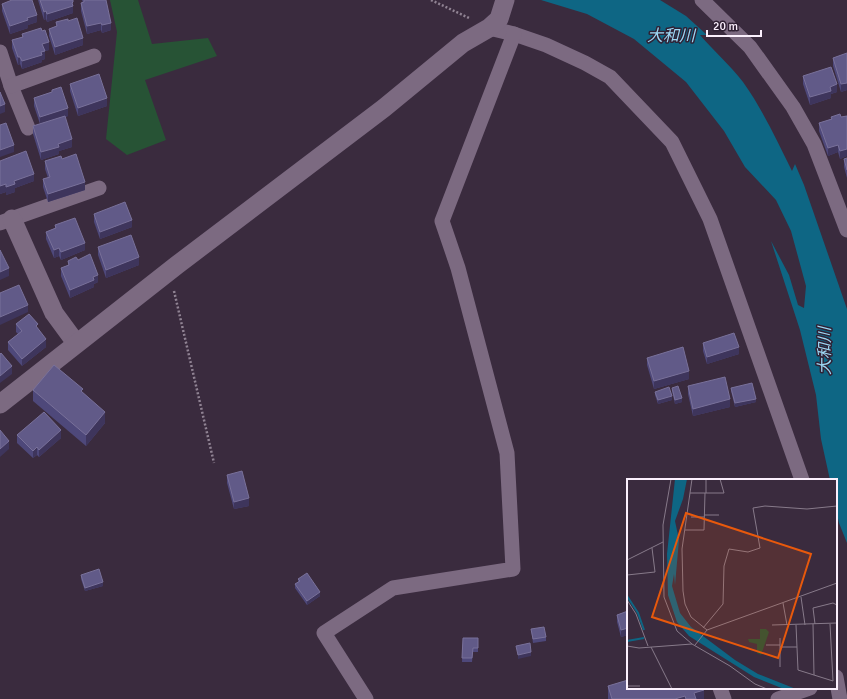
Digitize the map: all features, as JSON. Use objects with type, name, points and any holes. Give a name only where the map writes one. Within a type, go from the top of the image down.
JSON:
[{"type":"street","points":[[0,404],[169,271],[384,108],[463,43],[494,24],[505,0]]},
{"type":"street","points":[[702,0],[750,47],[793,107],[814,144],[847,230]]},
{"type":"street","points":[[494,24],[514,34],[546,45],[585,63],[610,77],[672,142],[710,219],[802,479]]},
{"type":"street","points":[[366,699],[324,633],[393,588],[513,569],[507,453],[458,268],[442,221],[514,34]]},
{"type":"street","points":[[0,52],[3,69],[28,128]]},
{"type":"street","points":[[11,86],[94,56]]},
{"type":"street","points":[[76,343],[54,313],[6,221],[99,188]]},
{"type":"street","points":[[837,683],[840,699]]},
{"type":"street","points":[[720,689],[724,699]]},
{"type":"street","points":[[778,699],[807,689]]},
{"type":"path","points":[[431,0],[494,24]]},
{"type":"path","points":[[169,271],[214,463]]},
{"type":"green space","points":[[110,0],[138,0],[152,44],[208,38],[217,56],[145,80],[166,140],[127,155],[106,139],[117,32]]},
{"type":"water","name":"大和川","points":[[541,0],[660,0],[686,16],[707,35],[700,35],[743,82],[763,115],[792,171],[795,164],[804,185],[847,309],[847,543],[837,514],[837,479],[830,479],[821,439],[816,395],[800,330],[771,241],[789,275],[798,305],[804,308],[806,286],[791,231],[776,200],[745,167],[724,131],[686,82],[634,39],[587,14]]},
{"type":"building","points":[[12,0],[32,0],[37,15],[27,18],[28,20],[10,26],[2,4]]},
{"type":"building","points":[[40,0],[73,0],[73,6],[47,14],[46,11],[44,12]]},
{"type":"building","points":[[84,0],[106,0],[111,23],[102,25],[101,23],[87,26],[81,3],[84,2]]},
{"type":"building","points":[[77,18],[83,38],[55,47],[49,29],[57,26],[56,22],[68,19],[68,21]]},
{"type":"building","points":[[41,28],[42,31],[45,30],[49,42],[42,44],[45,51],[41,52],[42,55],[22,61],[20,57],[18,57],[12,40],[23,37],[22,34]]},
{"type":"building","points":[[847,53],[847,83],[841,84],[833,58]]},
{"type":"building","points":[[831,67],[837,84],[830,87],[831,91],[810,97],[803,76]]},
{"type":"building","points":[[99,74],[107,98],[78,108],[70,84]]},
{"type":"building","points":[[61,87],[68,108],[40,117],[34,98],[52,92],[52,90]]},
{"type":"building","points":[[0,92],[5,104],[0,106]]},
{"type":"building","points":[[840,114],[841,117],[847,116],[847,149],[840,151],[838,145],[828,148],[819,123],[832,119],[831,117]]},
{"type":"building","points":[[65,116],[72,139],[58,144],[59,147],[41,152],[33,126]]},
{"type":"building","points":[[6,123],[14,145],[0,150],[0,125]]},
{"type":"building","points":[[26,151],[34,174],[14,181],[15,184],[6,187],[6,184],[0,186],[0,161]]},
{"type":"building","points":[[76,154],[85,182],[48,194],[43,179],[50,177],[45,161],[61,156],[62,159]]},
{"type":"building","points":[[847,158],[847,170],[844,159]]},
{"type":"building","points":[[125,202],[132,220],[100,232],[94,214]]},
{"type":"building","points":[[75,218],[85,243],[61,252],[59,248],[54,250],[46,232],[56,228],[55,225]]},
{"type":"building","points":[[131,235],[139,257],[106,270],[98,247]]},
{"type":"building","points":[[0,250],[9,268],[0,272]]},
{"type":"building","points":[[90,254],[98,275],[93,277],[94,280],[70,290],[61,268],[69,265],[68,261],[76,257],[78,260]]},
{"type":"building","points":[[19,285],[28,305],[0,317],[0,293]]},
{"type":"building","points":[[29,314],[38,324],[36,326],[46,339],[22,359],[8,342],[22,331],[16,324]]},
{"type":"building","points":[[734,333],[739,347],[707,357],[703,343]]},
{"type":"building","points":[[683,347],[689,371],[654,381],[647,358]]},
{"type":"building","points":[[1,353],[12,366],[0,376],[0,354]]},
{"type":"building","points":[[54,365],[83,389],[81,391],[105,412],[86,435],[33,390]]},
{"type":"building","points":[[725,377],[730,399],[693,409],[688,386]]},
{"type":"building","points":[[752,383],[756,399],[735,403],[731,388]]},
{"type":"building","points":[[678,386],[682,398],[675,400],[672,388]]},
{"type":"building","points":[[669,387],[672,396],[658,400],[655,392]]},
{"type":"building","points":[[44,412],[61,430],[39,450],[37,447],[33,451],[17,435]]},
{"type":"building","points":[[0,430],[9,441],[0,449]]},
{"type":"building","points":[[242,471],[249,498],[234,502],[227,475]]},
{"type":"building","points":[[99,569],[103,582],[85,588],[81,575]]},
{"type":"building","points":[[307,573],[320,592],[307,601],[295,584],[300,581],[298,579]]},
{"type":"building","points":[[627,611],[627,628],[621,630],[617,615]]},
{"type":"building","points":[[544,627],[546,637],[533,639],[531,629]]},
{"type":"building","points":[[463,638],[478,638],[478,648],[473,648],[472,658],[462,658]]},
{"type":"building","points":[[530,643],[531,652],[518,655],[516,646]]},
{"type":"building","points":[[627,680],[627,689],[704,690],[694,693],[696,699],[686,699],[685,696],[675,699],[612,699],[608,686]]}]
